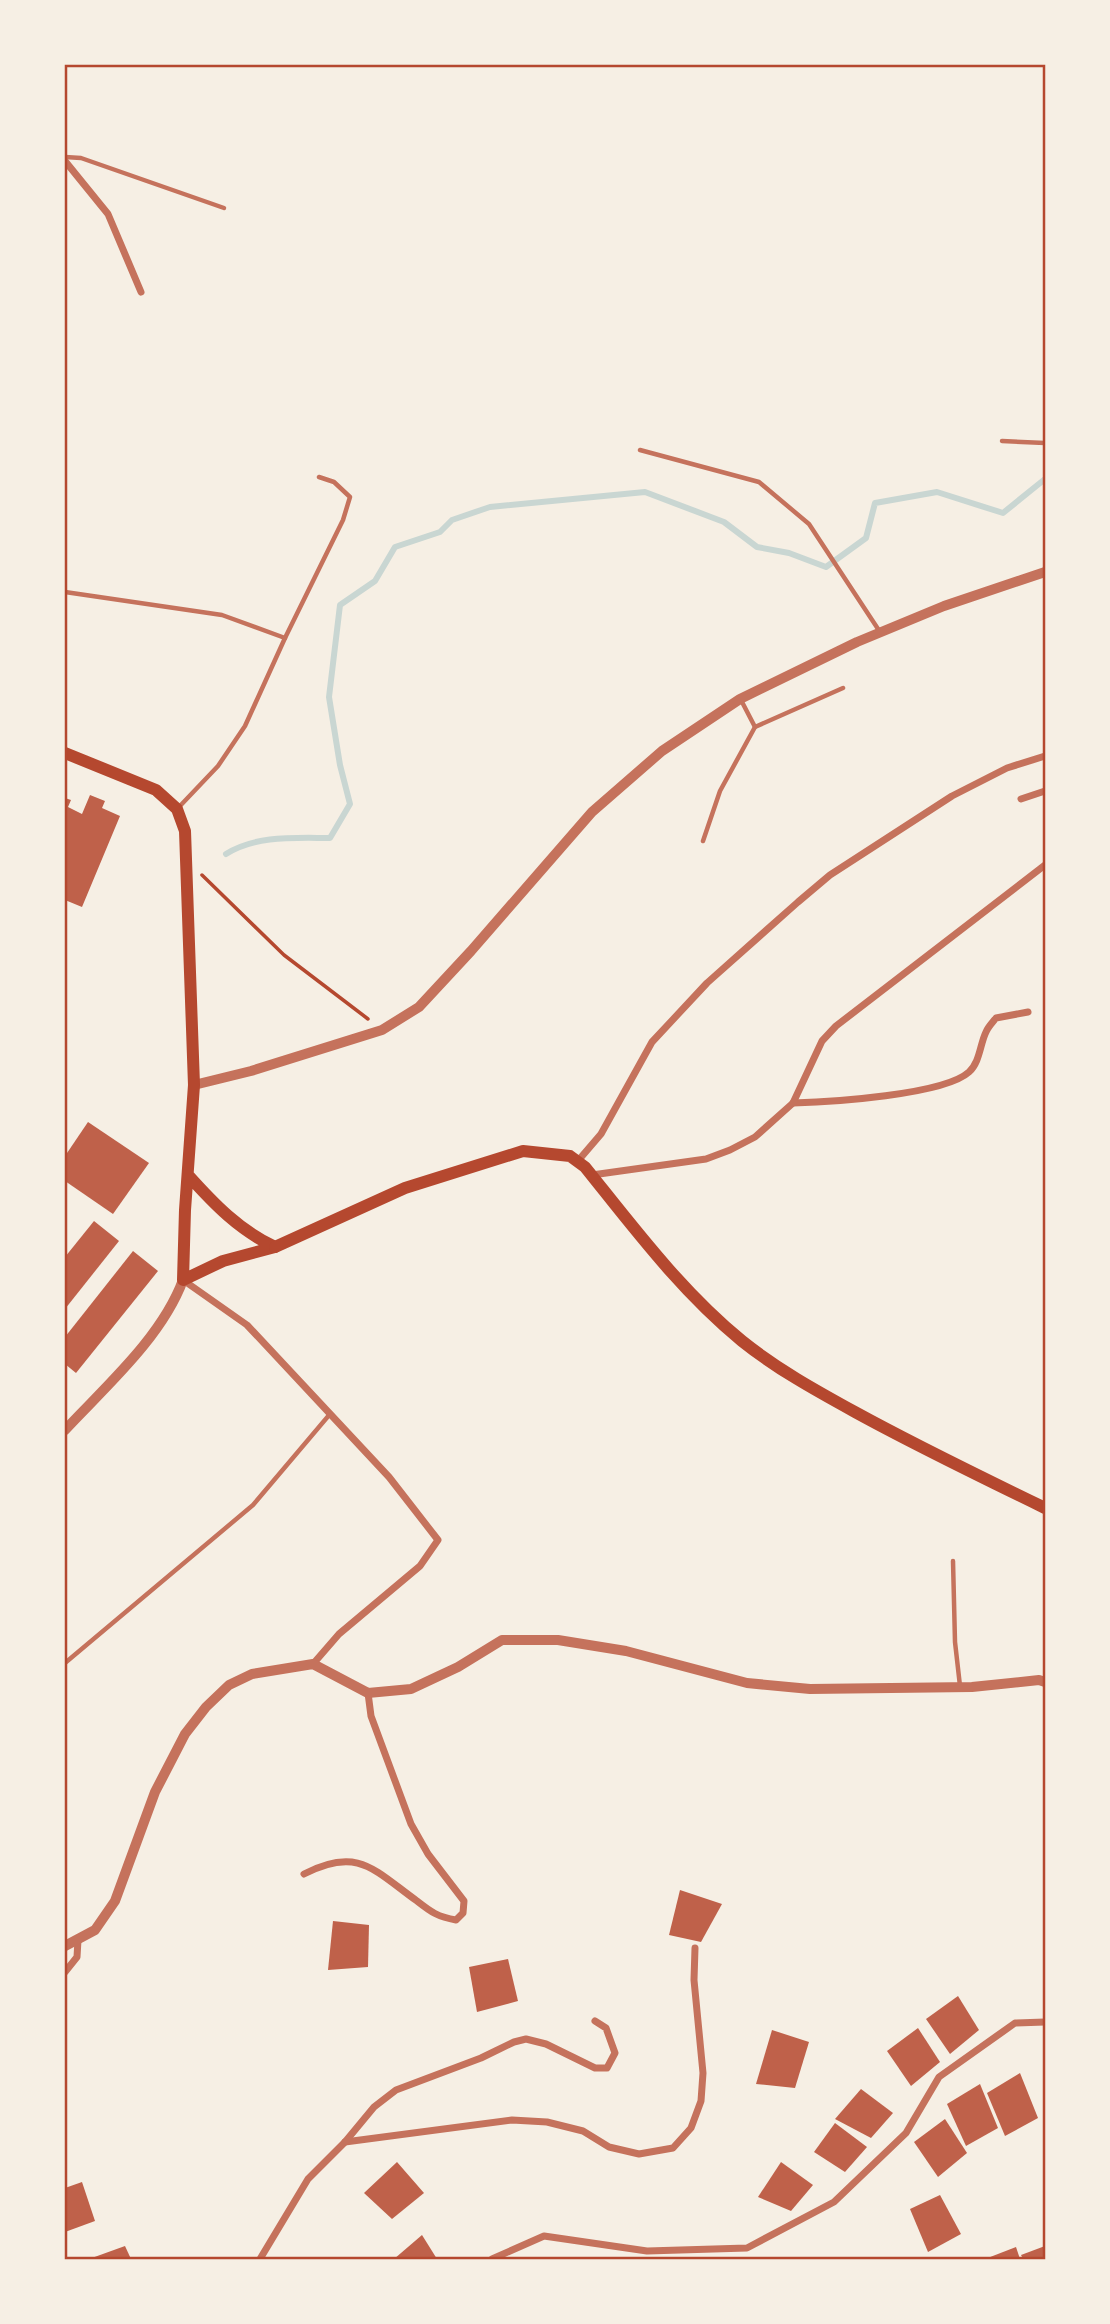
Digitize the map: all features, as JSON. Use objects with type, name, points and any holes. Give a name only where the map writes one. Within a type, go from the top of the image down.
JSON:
[{"type":"main road","points":[[65,753],[156,790],[177,809],[185,831],[194,1085],[183,1280],[223,1261],[275,1247],[405,1188],[493,1158],[523,1151],[570,1156],[591,1175],[659,1259],[687,1288],[741,1339],[788,1375],[920,1448],[1045,1508]]},
{"type":"main road","points":[[188,1175],[218,1210],[253,1237],[275,1247]]},
{"type":"street","points":[[65,159],[108,214],[141,292]]},
{"type":"street","points":[[194,1085],[251,1071],[382,1030],[419,1007],[592,812],[662,751],[740,699],[880,632],[944,606],[1045,572]]},
{"type":"street","points":[[577,1162],[601,1134],[652,1042],[707,983],[797,902],[830,875],[952,796],[1007,768],[1045,756]]},
{"type":"street","points":[[1021,799],[1045,791]]},
{"type":"street","points":[[591,1175],[706,1159],[755,1137],[793,1103],[822,1041],[836,1026],[1045,865]]},
{"type":"street","points":[[793,1103],[871,1097],[931,1088],[957,1081],[972,1070],[986,1032],[996,1018],[1028,1012]]},
{"type":"street","points":[[65,1430],[134,1356],[174,1303],[183,1280],[247,1325],[389,1477],[438,1540],[420,1566],[339,1634],[313,1664]]},
{"type":"street","points":[[65,1946],[95,1930],[115,1901],[155,1792],[185,1734],[206,1707],[229,1685],[252,1674],[313,1664],[368,1693],[411,1689],[458,1667],[502,1640],[558,1640],[626,1651],[747,1683],[810,1689],[960,1687],[1039,1679],[1045,1682]]},
{"type":"street","points":[[304,1874],[325,1863],[353,1860],[374,1869],[440,1918],[456,1920],[463,1913],[464,1901],[428,1854],[411,1825],[370,1716],[368,1693]]},
{"type":"street","points":[[65,1972],[76,1957],[78,1940]]},
{"type":"street","points":[[345,2142],[512,2120],[547,2122],[583,2131],[609,2147],[639,2154],[673,2148],[691,2128],[701,2101],[703,2073],[694,1980],[695,1948]]},
{"type":"street","points":[[260,2259],[307,2179],[345,2142],[374,2107],[396,2090],[481,2059],[514,2042],[526,2039],[546,2044],[596,2068],[607,2068],[615,2053],[606,2028],[595,2021]]},
{"type":"street","points":[[492,2259],[544,2235],[647,2251],[747,2248],[834,2202],[906,2133],[939,2077],[1015,2023],[1045,2022]]},
{"type":"lane","points":[[65,159],[81,158],[224,208]]},
{"type":"lane","points":[[1002,441],[1045,443]]},
{"type":"lane","points":[[640,450],[759,482],[809,524],[880,632]]},
{"type":"lane","points":[[177,809],[218,766],[245,726],[343,520],[350,497],[334,482],[319,477]]},
{"type":"lane","points":[[65,592],[222,615],[285,638]]},
{"type":"lane","points":[[703,841],[720,791],[755,727],[843,688]]},
{"type":"lane","points":[[740,699],[755,727]]},
{"type":"lane","points":[[65,1663],[253,1505],[331,1414]]},
{"type":"lane","points":[[953,1561],[955,1642],[960,1687]]},
{"type":"path","points":[[186,859],[284,955],[382,1030]]},
{"type":"building","points":[[90,795],[105,801],[102,808],[120,816],[82,907],[65,900],[65,798],[71,800],[68,807],[82,814]]},
{"type":"building","points":[[88,1122],[149,1163],[113,1214],[65,1181],[65,1156]]},
{"type":"building","points":[[94,1221],[119,1241],[65,1309],[65,1257]]},
{"type":"building","points":[[133,1251],[158,1271],[76,1373],[65,1364],[65,1337]]},
{"type":"building","points":[[680,1890],[722,1904],[701,1942],[669,1935]]},
{"type":"building","points":[[333,1921],[369,1925],[368,1967],[328,1970]]},
{"type":"building","points":[[508,1959],[518,2001],[477,2012],[469,1967]]},
{"type":"building","points":[[958,1996],[979,2030],[950,2054],[926,2019]]},
{"type":"building","points":[[918,2028],[940,2062],[911,2086],[887,2051]]},
{"type":"building","points":[[772,2030],[809,2042],[795,2088],[756,2084]]},
{"type":"building","points":[[1020,2073],[1038,2118],[1005,2136],[987,2093]]},
{"type":"building","points":[[980,2084],[998,2128],[966,2146],[947,2104]]},
{"type":"building","points":[[861,2089],[893,2113],[871,2138],[835,2119]]},
{"type":"building","points":[[945,2119],[967,2153],[938,2177],[914,2142]]},
{"type":"building","points":[[835,2123],[867,2147],[845,2172],[814,2152]]},
{"type":"building","points":[[397,2162],[424,2193],[392,2219],[364,2193]]},
{"type":"building","points":[[781,2162],[813,2185],[791,2211],[758,2197]]},
{"type":"building","points":[[82,2182],[95,2221],[65,2232],[65,2188]]},
{"type":"building","points":[[940,2195],[961,2234],[928,2252],[910,2209]]},
{"type":"building","points":[[422,2235],[437,2259],[394,2259]]},
{"type":"building","points":[[125,2246],[131,2259],[89,2259]]},
{"type":"building","points":[[1045,2246],[1045,2259],[1023,2259],[1021,2255]]},
{"type":"building","points":[[1016,2247],[1020,2259],[985,2259]]},
{"type":"waterway","points":[[226,854],[250,843],[290,838],[330,838],[350,804],[340,765],[329,697],[340,605],[375,581],[395,547],[440,532],[452,520],[490,507],[645,492],[724,522],[757,547],[789,553],[826,567],[866,538],[875,503],[937,492],[1003,513],[1045,479]]}]
